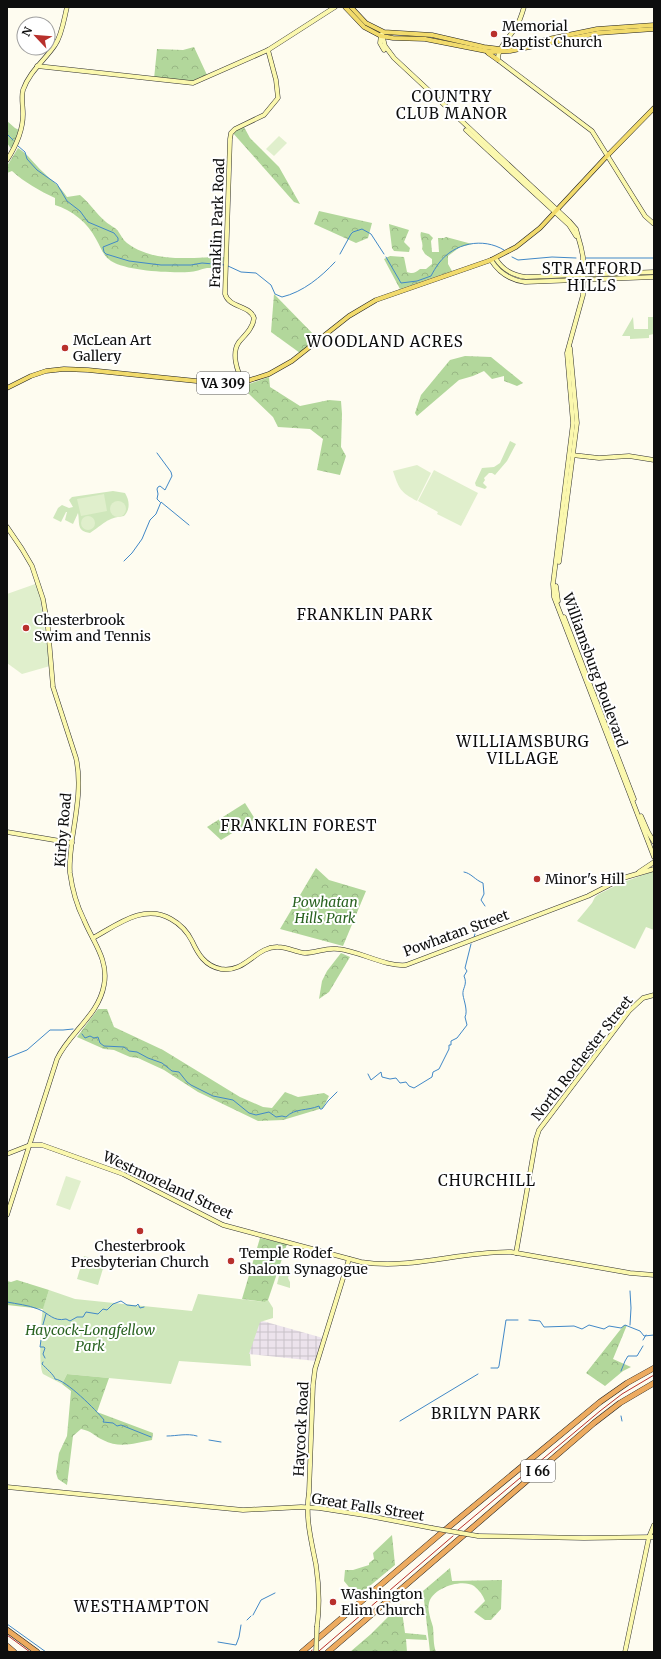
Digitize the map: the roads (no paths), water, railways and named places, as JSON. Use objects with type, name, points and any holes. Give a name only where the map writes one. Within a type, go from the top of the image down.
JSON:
[{"type":"highway","name":"I 66","points":[[302,1652],[600,1402],[627,1383],[654,1368]]},
{"type":"highway","name":"I 66","points":[[328,1652],[594,1423],[620,1403],[654,1383]]},
{"type":"highway","points":[[297,1652],[424,1546],[439,1536]]},
{"type":"highway","points":[[7,1630],[37,1652]]},
{"type":"highway","points":[[332,1652],[348,1635]]},
{"type":"highway","points":[[7,1646],[14,1652]]},
{"type":"main road","points":[[7,160],[17,143],[21,130],[23,120],[23,90],[37,66],[57,41],[67,7]]},
{"type":"main road","points":[[37,66],[190,84],[268,50],[335,7]]},
{"type":"main road","points":[[345,7],[364,27],[382,34],[425,39],[486,51],[500,51],[598,32],[654,29]]},
{"type":"main road","points":[[351,7],[368,24],[382,34],[432,35],[500,51],[597,29],[654,25]]},
{"type":"main road","points":[[498,60],[498,54],[516,27],[524,7]]},
{"type":"main road","name":"Williamsburg Boulevard","points":[[382,34],[386,48],[394,58],[556,212],[576,229],[583,257],[582,300],[567,354],[573,423],[572,455],[556,584],[557,599],[633,797],[648,832],[654,842]]},
{"type":"main road","points":[[505,42],[509,48]]},
{"type":"main road","name":"Franklin Park Road","points":[[243,382],[237,368],[236,348],[250,329],[254,318],[250,312],[226,298],[225,294],[230,136],[235,129],[264,115],[278,98],[275,77],[268,50]]},
{"type":"main road","points":[[486,51],[592,131],[645,216],[654,224]]},
{"type":"main road","points":[[500,51],[506,67]]},
{"type":"main road","name":"VA 309","points":[[7,388],[46,371],[73,369],[208,383],[243,382],[262,376],[284,366],[349,316],[376,300],[493,259],[516,248],[556,212],[607,156],[654,108]]},
{"type":"main road","points":[[493,259],[503,268],[526,278],[654,272]]},
{"type":"main road","points":[[582,276],[654,277]]},
{"type":"main road","points":[[572,455],[599,458],[629,456],[654,460]]},
{"type":"main road","name":"Williamsburg Boulevard","points":[[572,455],[553,584],[554,597],[654,857]]},
{"type":"main road","name":"Kirby Road","points":[[7,527],[32,566],[43,599],[48,628],[52,687],[78,764],[78,788],[70,860],[71,879],[83,918],[103,962],[105,978],[103,989],[92,1011],[59,1055],[7,1215]]},
{"type":"main road","points":[[7,832],[72,843]]},
{"type":"main road","points":[[635,874],[654,862]]},
{"type":"main road","points":[[635,874],[654,869]]},
{"type":"main road","name":"Powhatan Street","points":[[93,938],[135,916],[153,913],[169,917],[179,924],[187,934],[201,958],[209,965],[218,969],[227,970],[236,968],[265,950],[278,947],[301,952],[338,949],[402,965],[484,936],[588,896],[635,874]]},
{"type":"main road","name":"North Rochester Street","points":[[516,1253],[536,1142],[542,1126],[635,1004],[643,998],[654,995]]},
{"type":"main road","points":[[7,1154],[30,1145]]},
{"type":"main road","name":"Westmoreland Street","points":[[30,1145],[42,1146],[123,1174],[223,1225],[366,1263],[396,1263],[492,1253],[516,1253],[630,1273],[654,1275]]},
{"type":"main road","name":"Haycock Road","points":[[316,1652],[319,1605],[318,1583],[306,1507],[309,1492],[314,1377],[349,1259]]},
{"type":"main road","name":"Great Falls Street","points":[[7,1487],[243,1510],[306,1507],[356,1514],[478,1536],[654,1537]]},
{"type":"main road","points":[[625,1652],[649,1537],[654,1525]]},
{"type":"waterway","points":[[7,134],[13,140]]},
{"type":"waterway","points":[[18,146],[25,152],[27,159],[37,170],[57,184],[67,201],[80,211],[88,222],[114,233],[118,238],[118,241],[103,247],[106,254],[129,261],[161,265],[191,265],[202,263],[225,265]]},
{"type":"waterway","points":[[340,254],[351,234],[362,229],[371,234],[384,254]]},
{"type":"waterway","points":[[386,257],[401,283],[417,281],[431,276],[445,256],[469,244],[487,244],[504,250]]},
{"type":"waterway","points":[[512,257],[518,260],[552,257],[576,258]]},
{"type":"waterway","points":[[586,258],[654,258]]},
{"type":"waterway","points":[[228,266],[241,272],[256,273],[271,285],[275,294],[282,297],[304,288],[324,273],[335,262]]},
{"type":"waterway","points":[[157,453],[171,472],[172,476],[165,490],[160,486],[157,489],[157,499],[160,502]]},
{"type":"waterway","points":[[124,561],[142,539],[150,520],[156,514],[161,502],[189,525]]},
{"type":"waterway","points":[[464,872],[483,883],[484,894],[481,900],[485,906]]},
{"type":"waterway","points":[[473,929],[475,934],[474,937]]},
{"type":"waterway","points":[[368,1074],[371,1080],[381,1072],[382,1077],[390,1079],[396,1078],[400,1083],[406,1082],[409,1086],[414,1088],[432,1077],[433,1072],[439,1069],[449,1049],[449,1045],[451,1045],[451,1041],[457,1038],[467,1025],[463,993],[465,984],[464,976],[467,971],[465,968],[471,944]]},
{"type":"waterway","points":[[7,1058],[27,1050],[50,1030],[73,1029]]},
{"type":"waterway","points":[[82,1034],[85,1038],[90,1036],[94,1038],[98,1037],[100,1043],[104,1046],[124,1047],[129,1051],[137,1052],[162,1063],[172,1071],[179,1072],[191,1085],[213,1096],[233,1100],[249,1113],[256,1115],[269,1112],[276,1117],[286,1117],[293,1112],[319,1106],[320,1109],[322,1109],[337,1092]]},
{"type":"waterway","points":[[630,1291],[630,1325]]},
{"type":"waterway","points":[[7,1302],[34,1308],[54,1318],[62,1320],[66,1319],[70,1321],[77,1317],[83,1317],[86,1312],[98,1314],[103,1309],[107,1310],[113,1304],[121,1301],[127,1305],[136,1306],[138,1304],[140,1308],[144,1307]]},
{"type":"waterway","points":[[45,1358],[43,1354],[45,1348],[40,1347],[41,1340],[45,1337],[40,1335],[46,1314]]},
{"type":"waterway","points":[[491,1368],[498,1368],[499,1366],[506,1320],[518,1320]]},
{"type":"waterway","points":[[529,1320],[540,1321],[544,1327],[574,1326],[582,1329],[589,1325],[604,1329],[609,1326],[621,1328],[625,1325],[640,1331],[644,1336],[654,1335]]},
{"type":"waterway","points":[[643,1340],[646,1335]]},
{"type":"waterway","points":[[621,1371],[628,1356],[637,1356],[643,1346]]},
{"type":"waterway","points":[[43,1362],[42,1364],[55,1379],[66,1384],[81,1396],[100,1415],[104,1420],[103,1422],[113,1423],[117,1426],[121,1425],[151,1437]]},
{"type":"waterway","points":[[400,1421],[478,1374]]},
{"type":"waterway","points":[[621,1416],[622,1421]]},
{"type":"waterway","points":[[167,1436],[197,1436]]},
{"type":"waterway","points":[[209,1440],[221,1442]]},
{"type":"waterway","points":[[253,1615],[261,1600],[275,1593]]},
{"type":"waterway","points":[[247,1620],[251,1616]]},
{"type":"waterway","points":[[7,1624],[46,1652]]},
{"type":"waterway","points":[[218,1642],[236,1645],[241,1625]]},
{"type":"railway","points":[[458,1530],[600,1411],[622,1394],[654,1375]]},
{"type":"railway","points":[[319,1651],[453,1536]]},
{"type":"railway","points":[[7,1635],[30,1652]]},
{"type":"place","name":"Memorial Baptist Church","points":[[494,34]]},
{"type":"place","name":"McLean Art Gallery","points":[[65,348]]},
{"type":"place","name":"Chesterbrook Swim and Tennis","points":[[26,628]]},
{"type":"place","name":"Minor's Hill","points":[[537,879]]},
{"type":"place","name":"Chesterbrook Presbyterian Church","points":[[140,1231]]},
{"type":"place","name":"Temple Rodef Shalom Synagogue","points":[[231,1261]]},
{"type":"place","name":"Washington Elim Church","points":[[333,1602]]},
{"type":"district","name":"COUNTRY CLUB MANOR","points":[[452,106]]},
{"type":"district","name":"STRATFORD HILLS","points":[[592,278]]},
{"type":"district","name":"WOODLAND ACRES","points":[[385,342]]},
{"type":"district","name":"FRANKLIN PARK","points":[[365,615]]},
{"type":"district","name":"WILLIAMSBURG VILLAGE","points":[[523,750]]},
{"type":"district","name":"FRANKLIN FOREST","points":[[299,826]]},
{"type":"district","name":"CHURCHILL","points":[[487,1181]]},
{"type":"district","name":"BRILYN PARK","points":[[486,1414]]},
{"type":"district","name":"WESTHAMPTON","points":[[142,1607]]},
{"type":"park label","name":"Powhatan Hills Park","points":[[325,910]]},
{"type":"park label","name":"Haycock-Longfellow Park","points":[[90,1338]]}]
